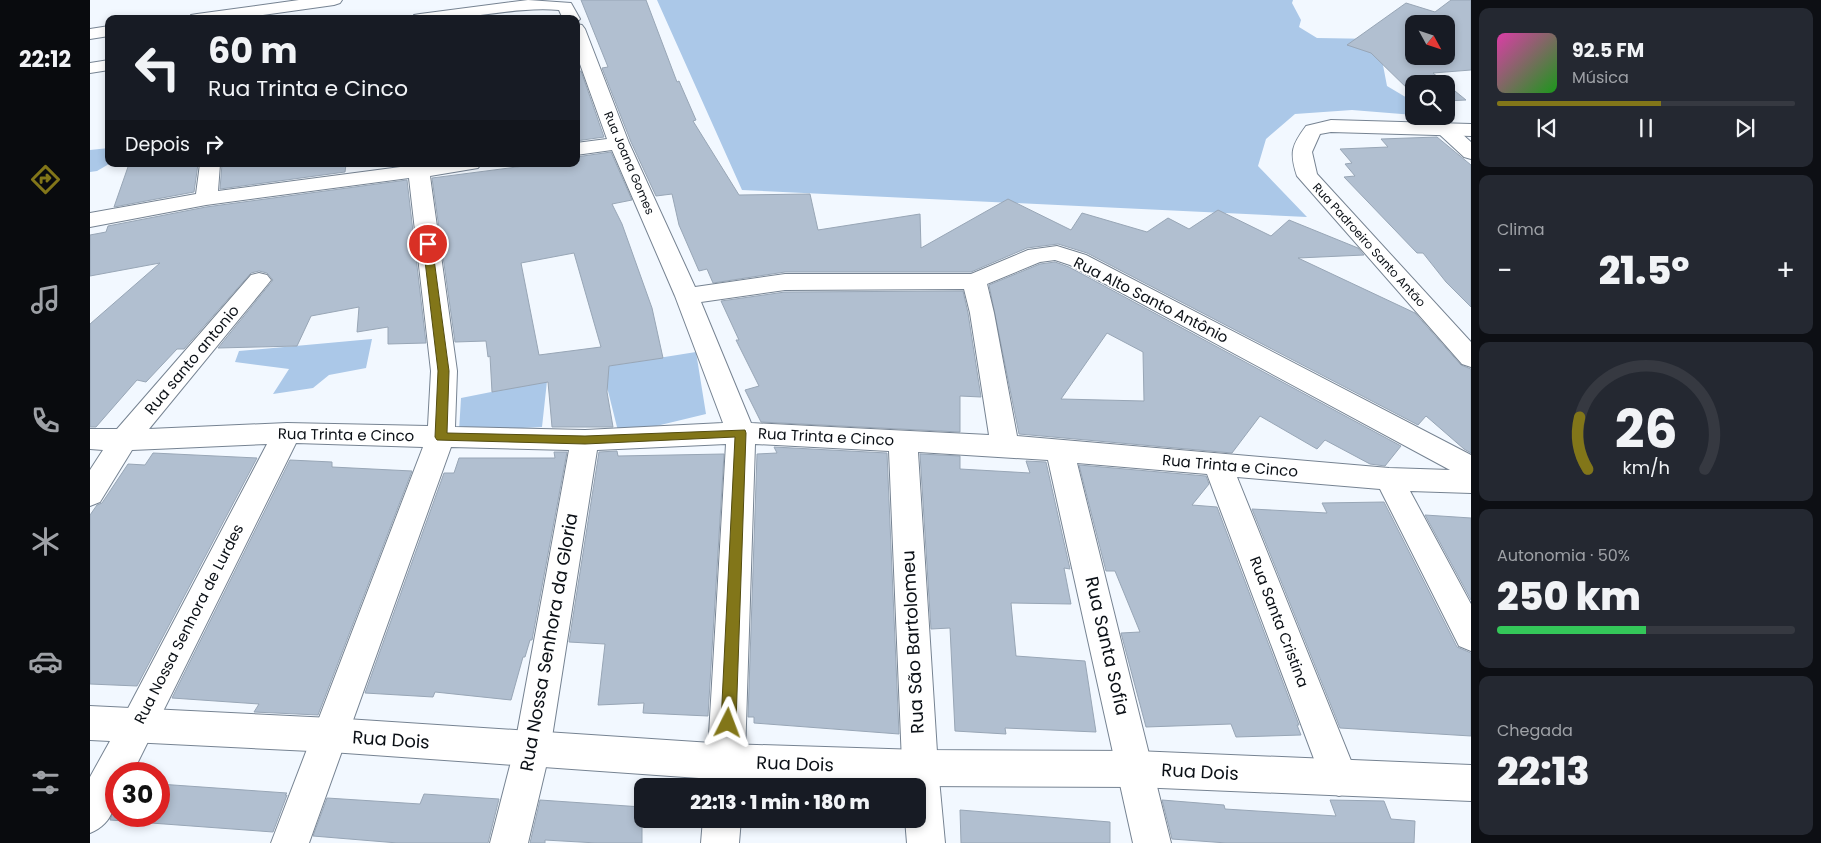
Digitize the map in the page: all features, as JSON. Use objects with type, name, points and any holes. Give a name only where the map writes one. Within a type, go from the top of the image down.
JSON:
[{"type":"street","points":[[209,15],[234,7],[334,0]]},
{"type":"street","points":[[447,15],[541,2],[565,6],[570,15]]},
{"type":"street","points":[[90,34],[105,32]]},
{"type":"street","name":"Rua Joana Gomes","points":[[580,40],[619,143],[687,296],[741,433]]},
{"type":"street","points":[[90,68],[105,66]]},
{"type":"street","name":"Rua Padroeiro Santo Antão","points":[[1471,130],[1331,126],[1314,130],[1301,149],[1301,158],[1307,176],[1471,358]]},
{"type":"street","points":[[1444,129],[1471,153]]},
{"type":"street","points":[[580,148],[619,143]]},
{"type":"street","points":[[206,199],[210,167]]},
{"type":"street","points":[[90,220],[206,199],[418,167],[444,371],[441,437],[290,843]]},
{"type":"street","name":"Rua Alto Santo Antônio","points":[[687,296],[785,282],[974,281],[1036,255],[1057,253],[1078,260],[1471,468]]},
{"type":"street","name":"Rua santo antonio","points":[[90,494],[124,440],[259,280]]},
{"type":"street","points":[[974,281],[982,313],[1005,446]]},
{"type":"street","name":"Rua Trinta e Cinco","points":[[90,439],[124,440],[287,433],[585,440],[741,433],[1005,446],[1218,466],[1389,479],[1471,482]]},
{"type":"street","name":"Rua Nossa Senhora de Lurdes","points":[[90,814],[138,726],[287,433]]},
{"type":"street","points":[[726,774],[741,433]]},
{"type":"street","name":"Rua Nossa Senhora da Gloria","points":[[509,843],[532,750],[585,440]]},
{"type":"street","name":"Rua São Bartolomeu","points":[[903,441],[920,768],[926,843]]},
{"type":"street","name":"Rua Santa Sofia","points":[[1060,450],[1152,843]]},
{"type":"street","name":"Rua Santa Cristina","points":[[1218,466],[1275,608],[1339,778]]},
{"type":"street","points":[[1389,479],[1471,636]]},
{"type":"street","name":"Rua Dois","points":[[90,723],[331,735],[532,750],[726,774],[920,768],[1136,769],[1471,783]]},
{"type":"street","points":[[720,843],[721,828]]},
{"type":"shaded area","points":[[657,0],[1293,0],[1292,3],[1301,20],[1299,27],[1317,38],[1378,39],[1387,86],[1405,97],[1405,114],[1352,110],[1295,114],[1266,139],[1258,166],[1307,217],[742,190]]},
{"type":"shaded area","points":[[105,148],[105,166],[97,171],[90,172],[90,150]]},
{"type":"shaded area","points":[[372,339],[366,368],[329,375],[313,388],[273,394],[289,369],[235,362],[239,351]]},
{"type":"shaded area","points":[[696,352],[706,414],[619,435],[602,367]]},
{"type":"shaded area","points":[[547,381],[542,427],[459,431],[461,398]]},
{"type":"building","points":[[581,0],[646,0],[677,82],[679,81],[696,120],[693,121],[739,195],[810,194],[818,230],[920,214],[921,248],[1008,199],[1071,230],[1082,213],[1147,232],[1168,218],[1189,229],[1218,210],[1271,236],[1289,220],[1358,248],[1364,255],[1298,258],[1415,313],[1461,365],[1471,369],[1471,453],[1426,416],[1418,425],[1087,253],[1058,244],[1027,248],[971,272],[785,272],[713,283],[707,269],[699,271],[679,225],[672,194],[656,196],[631,142],[602,68],[608,67]]},
{"type":"building","points":[[1451,0],[1471,0],[1471,70],[1433,73],[1435,75],[1405,75],[1405,86],[1371,53],[1347,45],[1406,3],[1435,12]]},
{"type":"building","points":[[581,71],[604,137],[580,140]]},
{"type":"building","points":[[1455,91],[1466,100],[1455,101]]},
{"type":"building","points":[[1437,137],[1471,165],[1471,307],[1446,282],[1423,253],[1417,253],[1344,177],[1355,176],[1345,164],[1352,163],[1340,149],[1388,147],[1381,139]]},
{"type":"building","points":[[611,152],[632,200],[612,204],[622,224],[652,308],[663,358],[609,366],[607,392],[613,427],[552,427],[548,382],[492,392],[490,356],[488,357],[486,341],[455,342],[432,178],[517,167],[580,167],[580,156]],"holes":[[[574,253],[601,347],[539,355],[521,263]]]},
{"type":"building","points":[[128,167],[198,167],[194,192],[114,207]]},
{"type":"building","points":[[222,167],[346,167],[345,172],[220,189]]},
{"type":"building","points":[[407,180],[426,343],[388,344],[388,327],[357,332],[359,307],[311,316],[297,346],[218,348],[273,280],[267,273],[259,271],[251,273],[184,349],[177,349],[146,382],[137,380],[96,427],[90,427],[90,324],[160,263],[90,276],[90,235],[106,232],[108,226],[206,207]]},
{"type":"building","points":[[1055,262],[1069,267],[1401,446],[1385,466],[1370,464],[1325,440],[1317,449],[1260,416],[1232,453],[1019,434],[989,285],[1040,264]],"holes":[[[1107,333],[1143,352],[1144,401],[1061,399]]]},
{"type":"building","points":[[963,291],[981,397],[960,396],[960,432],[761,422],[745,390],[759,386],[736,340],[739,340],[721,301],[785,292]]},
{"type":"building","points":[[774,447],[887,453],[899,734],[754,723],[754,717],[748,717],[757,454],[777,453]]},
{"type":"building","points":[[617,451],[618,456],[724,454],[708,716],[643,713],[644,703],[598,705],[605,644],[569,642],[599,452]]},
{"type":"building","points":[[554,452],[567,452],[532,640],[530,640],[525,657],[523,657],[511,700],[435,692],[433,697],[365,693],[444,473],[454,473],[459,458],[555,458]]},
{"type":"building","points":[[153,453],[257,458],[137,686],[90,684],[90,515],[97,505],[102,503],[128,464],[145,465]]},
{"type":"building","points":[[920,454],[960,456],[960,469],[1030,473],[1026,461],[1046,462],[1070,569],[1064,568],[1071,604],[1011,603],[1016,656],[1085,661],[1096,732],[1005,728],[1006,734],[955,731],[950,628],[931,629]]},
{"type":"building","points":[[290,460],[332,462],[332,467],[412,471],[318,715],[254,712],[259,704],[172,698]]},
{"type":"building","points":[[1079,465],[1206,476],[1209,484],[1192,505],[1217,507],[1299,725],[1297,725],[1301,735],[1236,737],[1231,724],[1146,727],[1121,633],[1140,632],[1115,571],[1106,571]]},
{"type":"building","points":[[1384,502],[1457,647],[1471,653],[1471,736],[1340,728],[1252,509],[1327,513],[1322,503]]},
{"type":"building","points":[[1425,515],[1471,518],[1471,600]]},
{"type":"building","points":[[170,785],[287,793],[273,832],[170,824]]},
{"type":"building","points":[[424,794],[499,799],[488,843],[398,843],[313,836],[327,798],[420,804]]},
{"type":"building","points":[[540,800],[634,806],[634,828],[642,828],[642,843],[545,840],[545,843],[530,843]]},
{"type":"building","points":[[1162,800],[1224,805],[1225,809],[1336,816],[1330,800],[1384,801],[1391,819],[1415,821],[1414,843],[1227,843],[1172,839]]},
{"type":"building","points":[[960,810],[1110,822],[1110,843],[961,843]]},
{"type":"route","points":[[428,244],[444,371],[441,437],[585,440],[741,433],[728,723]]}]
